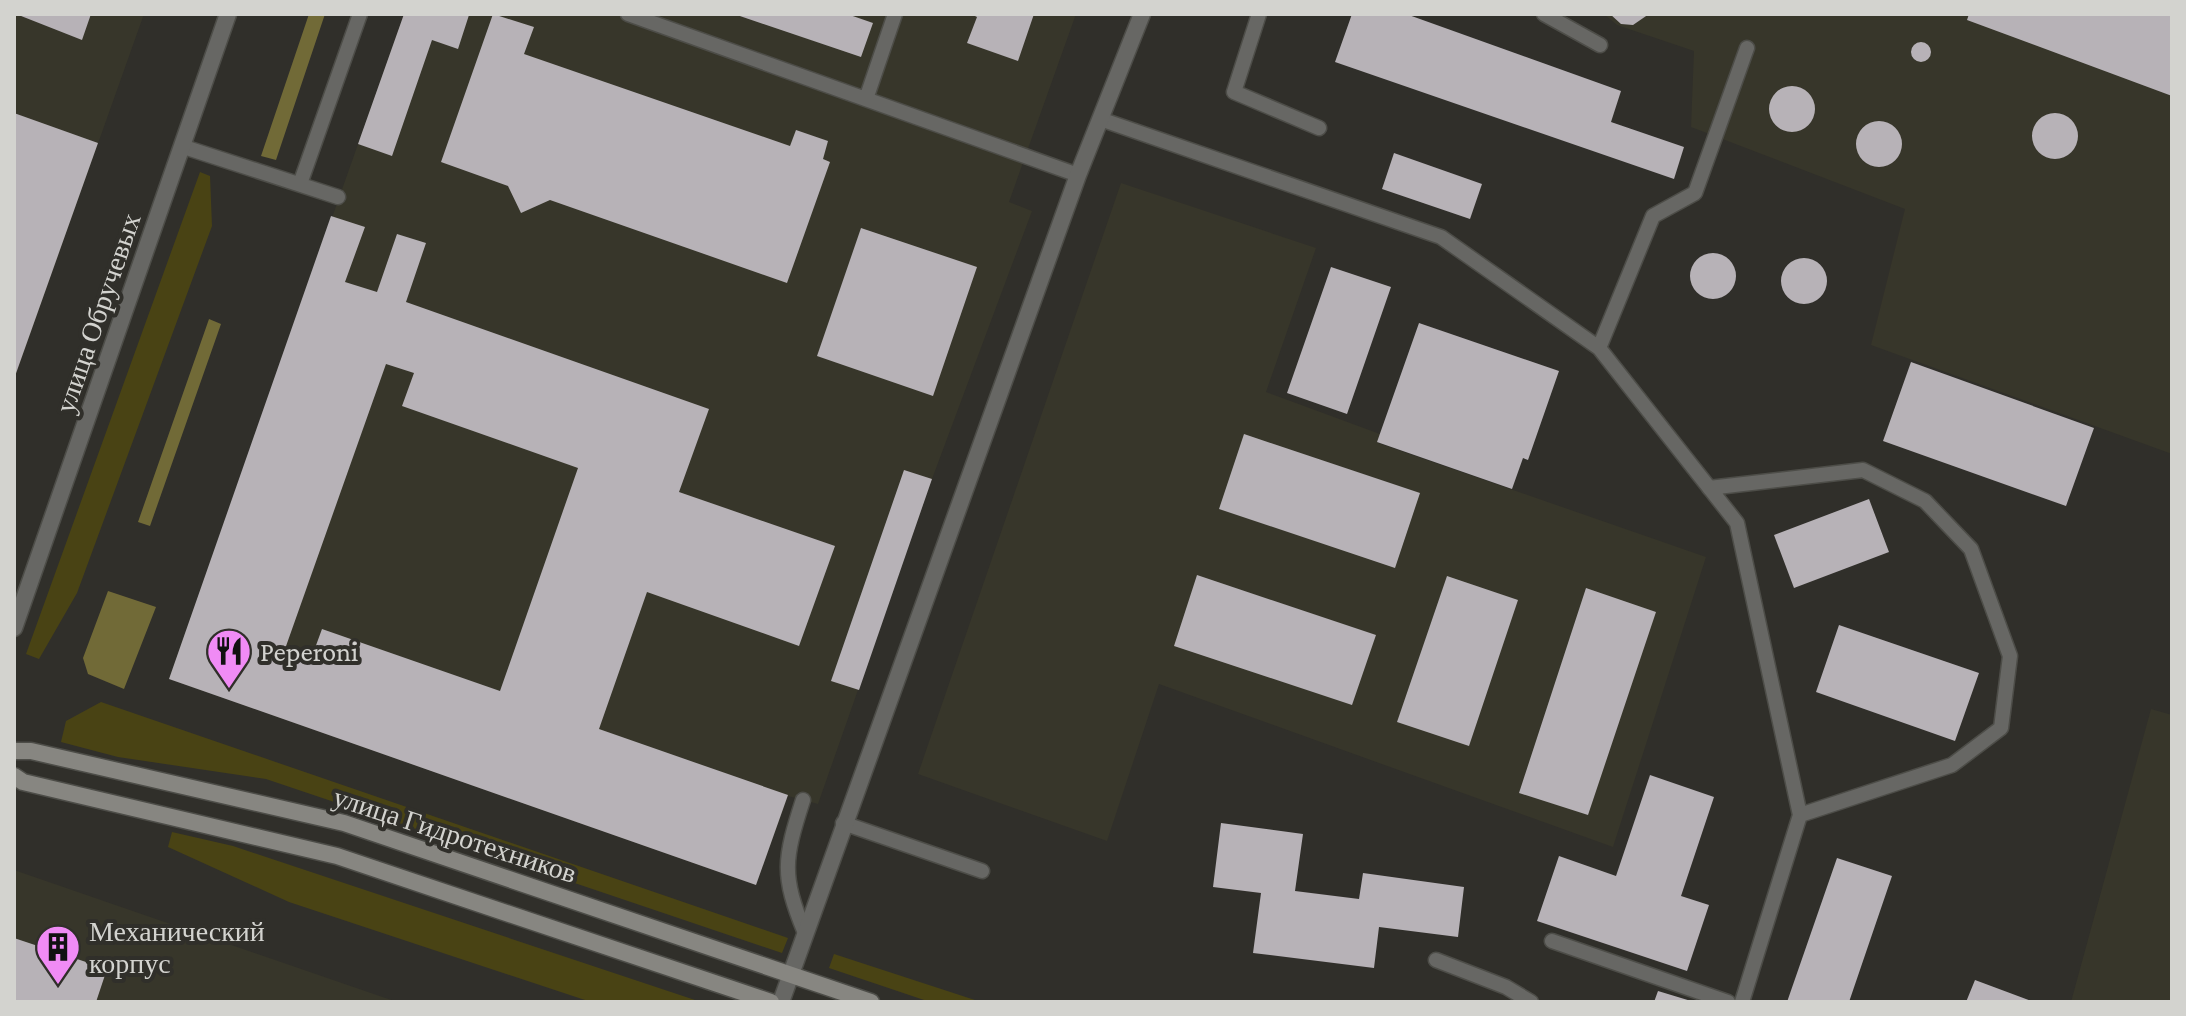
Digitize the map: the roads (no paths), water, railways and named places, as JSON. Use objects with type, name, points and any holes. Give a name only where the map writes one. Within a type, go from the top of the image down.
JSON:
[{"type":"street","name":"улица Обручевых","points":[[14,628],[228,14]]},
{"type":"street","points":[[781,1002],[1078,175],[1103,120],[1142,14]]},
{"type":"street","name":"улица Гидротехников","points":[[14,751],[31,751],[344,823],[871,1002]]},
{"type":"street","name":"улица Гидротехников","points":[[14,776],[23,782],[337,856],[771,1002]]},
{"type":"lane","points":[[300,184],[360,14]]},
{"type":"lane","points":[[628,14],[1078,175]]},
{"type":"lane","points":[[866,99],[895,14]]},
{"type":"lane","points":[[1259,14],[1234,92],[1319,128]]},
{"type":"lane","points":[[1544,14],[1600,45]]},
{"type":"lane","points":[[1599,348],[1653,216],[1695,193],[1747,48]]},
{"type":"lane","points":[[1103,120],[1441,237],[1599,348],[1737,523],[1800,815],[1742,1002]]},
{"type":"lane","points":[[184,147],[338,197]]},
{"type":"lane","points":[[1709,488],[1863,470],[1925,501],[1971,549],[2010,656],[2001,728],[1952,765],[1800,815]]},
{"type":"lane","points":[[803,800],[786,852],[789,895],[805,933]]},
{"type":"lane","points":[[843,823],[982,871]]},
{"type":"lane","points":[[1552,941],[1728,1002]]},
{"type":"lane","points":[[1436,960],[1506,987],[1531,1002]]},
{"type":"place","name":"Peperoni","points":[[229,690]]},
{"type":"place","name":"Механический корпус","points":[[58,986]]}]
